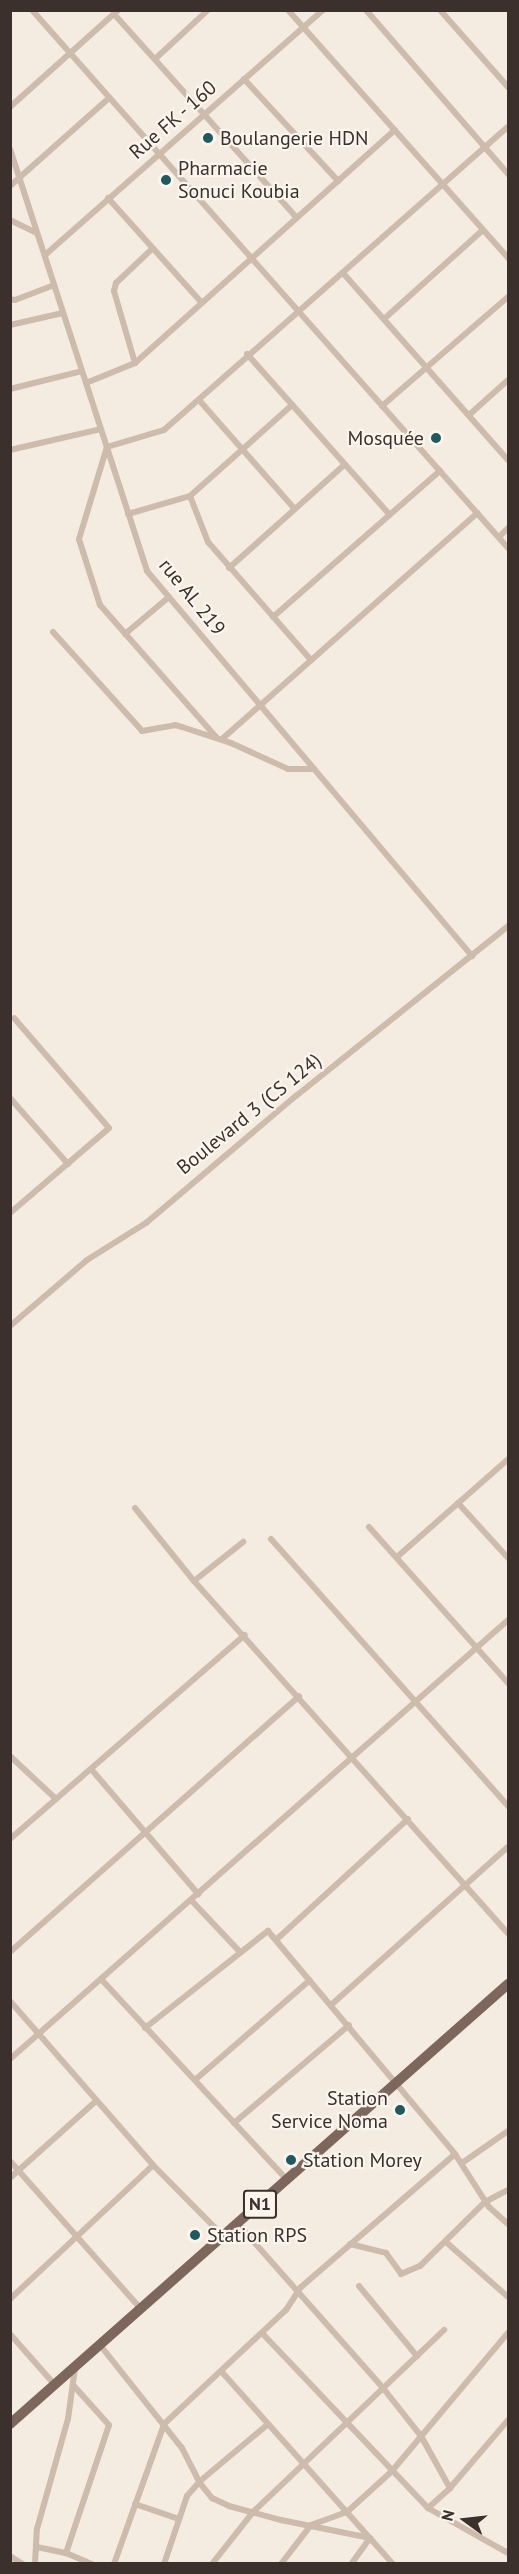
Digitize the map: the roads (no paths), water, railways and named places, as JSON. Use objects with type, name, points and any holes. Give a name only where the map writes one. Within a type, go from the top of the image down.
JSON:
[{"type":"main road","name":"N1","points":[[10,2424],[508,1984]]},
{"type":"street","points":[[32,10],[508,548]]},
{"type":"street","points":[[155,59],[208,10]]},
{"type":"street","points":[[288,10],[508,258]]},
{"type":"street","name":"Rue FK - 160","points":[[45,255],[323,10]]},
{"type":"street","points":[[366,10],[508,174]]},
{"type":"street","points":[[440,10],[508,87]]},
{"type":"street","points":[[10,107],[116,12],[204,115],[296,217]]},
{"type":"street","points":[[244,79],[338,181]]},
{"type":"street","points":[[10,186],[109,98]]},
{"type":"street","points":[[219,738],[100,605],[79,539],[107,447],[158,433],[199,400],[248,354],[508,127]]},
{"type":"street","points":[[86,383],[135,363],[394,130]]},
{"type":"street","name":"rue AL 219","points":[[10,149],[147,571],[472,956]]},
{"type":"street","points":[[108,198],[201,302]]},
{"type":"street","points":[[10,220],[38,233]]},
{"type":"street","points":[[384,319],[483,230]]},
{"type":"street","points":[[135,363],[114,291],[116,283],[152,249]]},
{"type":"street","points":[[343,273],[508,457]]},
{"type":"street","points":[[10,299],[15,300],[54,285]]},
{"type":"street","points":[[382,406],[508,297]]},
{"type":"street","points":[[10,325],[63,313]]},
{"type":"street","points":[[248,354],[389,514]]},
{"type":"street","points":[[10,389],[82,371]]},
{"type":"street","points":[[469,415],[508,380]]},
{"type":"street","points":[[199,400],[294,508]]},
{"type":"street","points":[[128,514],[190,496],[292,405]]},
{"type":"street","points":[[10,450],[101,429]]},
{"type":"street","points":[[229,568],[344,465]]},
{"type":"street","points":[[273,617],[440,471]]},
{"type":"street","points":[[190,496],[205,538],[311,660]]},
{"type":"street","points":[[219,738],[260,705],[477,513]]},
{"type":"street","points":[[499,537],[508,528]]},
{"type":"street","points":[[125,634],[169,597]]},
{"type":"street","points":[[53,632],[142,731],[175,725],[219,738],[288,769],[314,769]]},
{"type":"street","name":"Boulevard 3 (CS 124)","points":[[10,1326],[87,1260],[146,1223],[296,1096],[508,926]]},
{"type":"street","points":[[10,1213],[109,1128],[14,1018]]},
{"type":"street","points":[[10,1098],[68,1164]]},
{"type":"street","points":[[10,1200],[17,1207]]},
{"type":"street","points":[[396,1557],[508,1459]]},
{"type":"street","points":[[458,1503],[508,1558]]},
{"type":"street","points":[[135,1508],[194,1581],[245,1635],[508,1933]]},
{"type":"street","points":[[369,1527],[508,1683]]},
{"type":"street","points":[[270,1539],[508,1806]]},
{"type":"street","points":[[194,1581],[243,1542]]},
{"type":"street","points":[[10,2059],[508,1620]]},
{"type":"street","points":[[10,1839],[245,1635]]},
{"type":"street","points":[[10,1952],[298,1696]]},
{"type":"street","points":[[10,1756],[56,1799]]},
{"type":"street","points":[[92,1769],[198,1894]]},
{"type":"street","points":[[276,1940],[408,1819]]},
{"type":"street","points":[[331,2005],[508,1847]]},
{"type":"street","points":[[191,1900],[240,1952]]},
{"type":"street","points":[[145,2028],[268,1931],[455,2154],[485,2202],[508,2224]]},
{"type":"street","points":[[101,1978],[287,2180]]},
{"type":"street","points":[[195,2080],[310,1980]]},
{"type":"street","points":[[10,2001],[153,2165],[224,2237]]},
{"type":"street","points":[[234,2123],[349,2025]]},
{"type":"street","points":[[10,2178],[96,2101]]},
{"type":"street","points":[[462,2163],[508,2131]]},
{"type":"street","points":[[114,2564],[164,2424],[286,2310],[297,2293],[455,2154]]},
{"type":"street","points":[[10,2161],[141,2309]]},
{"type":"street","points":[[10,2299],[153,2165]]},
{"type":"street","points":[[350,2244],[386,2253],[401,2274],[420,2266],[485,2202],[508,2190]]},
{"type":"street","points":[[238,2224],[383,2388],[421,2436],[450,2488]]},
{"type":"street","points":[[446,2242],[508,2297]]},
{"type":"street","points":[[359,2286],[417,2356]]},
{"type":"street","points":[[212,2564],[253,2512],[444,2330]]},
{"type":"street","points":[[262,2332],[428,2508],[508,2553]]},
{"type":"street","points":[[281,2564],[311,2525],[346,2512],[392,2471],[508,2333]]},
{"type":"street","points":[[10,2334],[55,2385]]},
{"type":"street","points":[[100,2345],[183,2448],[199,2482],[217,2501],[253,2512],[370,2538]]},
{"type":"street","points":[[35,2564],[37,2529],[68,2419],[75,2367]]},
{"type":"street","points":[[221,2371],[393,2564]]},
{"type":"street","points":[[66,2553],[109,2425],[73,2385]]},
{"type":"street","points":[[428,2508],[450,2488],[508,2420]]},
{"type":"street","points":[[164,2564],[187,2496],[199,2482],[268,2424]]},
{"type":"street","points":[[135,2504],[179,2519]]},
{"type":"street","points":[[351,2564],[370,2538]]},
{"type":"street","points":[[37,2547],[66,2553],[92,2564]]},
{"type":"street","points":[[10,2556],[23,2564]]},
{"type":"place","name":"Boulangerie HDN","points":[[208,138]]},
{"type":"place","name":"Pharmacie Sonuci Koubia","points":[[166,180]]},
{"type":"place","name":"Mosquée","points":[[436,438]]},
{"type":"place","name":"Station Service Noma","points":[[400,2110]]},
{"type":"place","name":"Station Morey","points":[[291,2160]]},
{"type":"place","name":"Station RPS","points":[[195,2235]]}]
